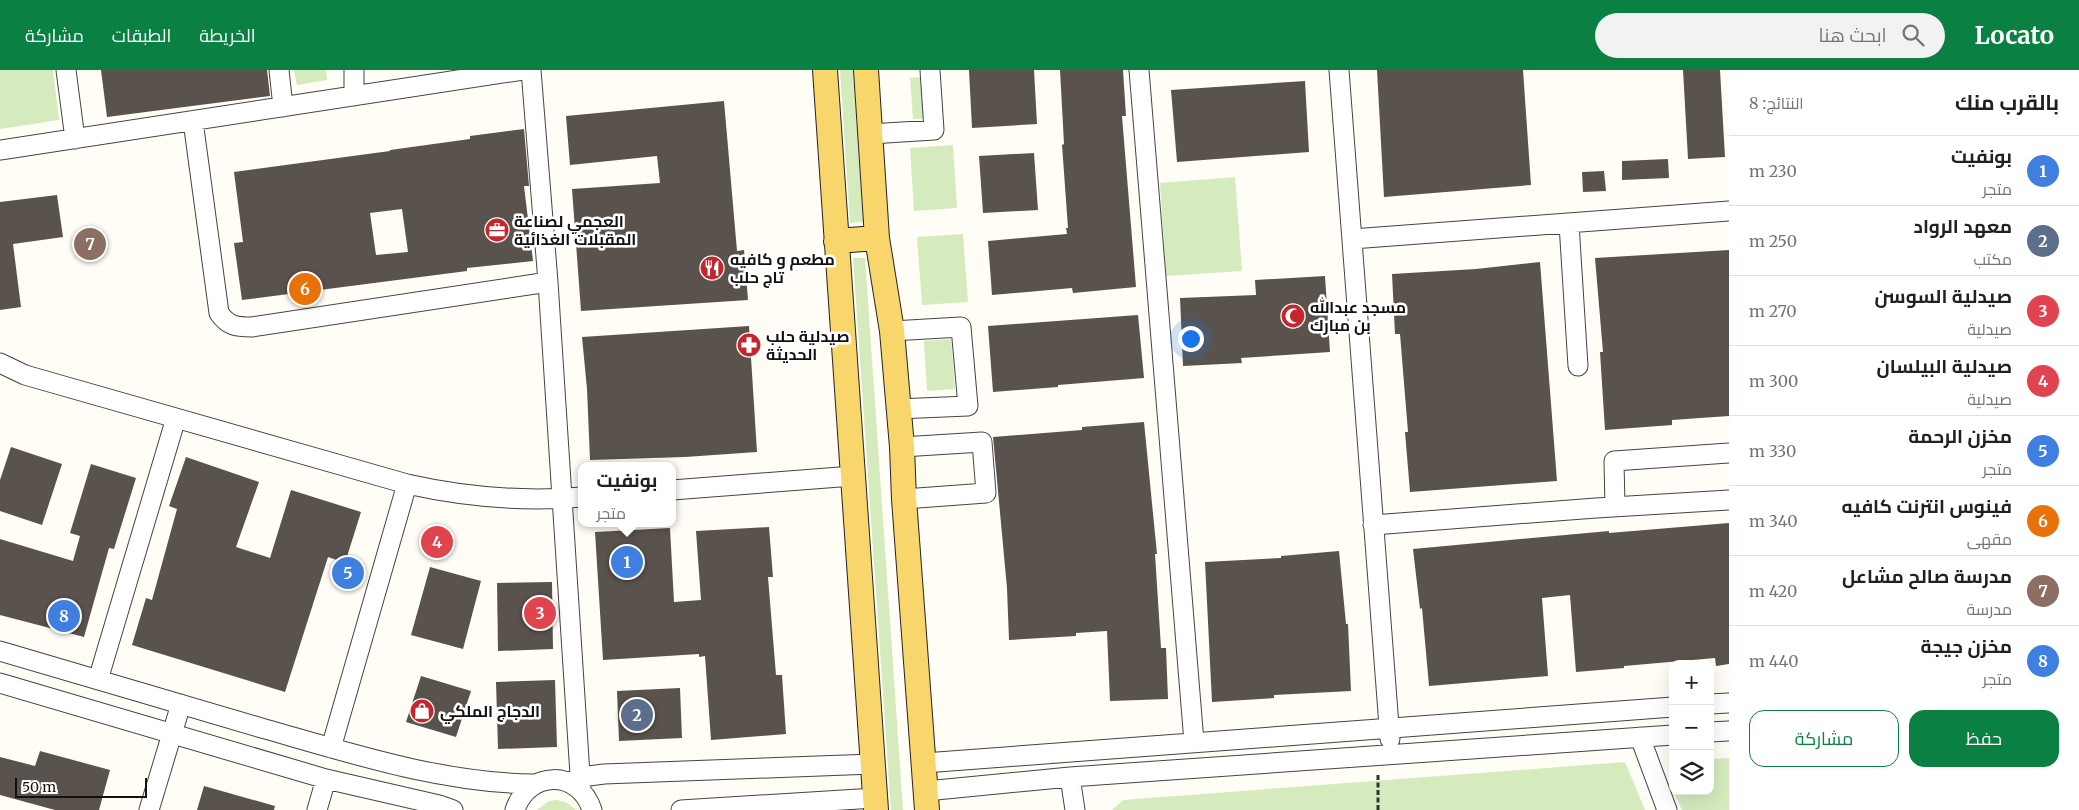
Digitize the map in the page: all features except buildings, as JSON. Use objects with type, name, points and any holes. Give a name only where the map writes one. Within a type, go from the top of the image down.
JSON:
[{"type":"main road","points":[[825,70],[876,804]]},
{"type":"main road","points":[[867,70],[877,238],[892,331],[897,409],[902,447],[904,499],[927,800]]},
{"type":"main road","points":[[836,241],[877,238]]},
{"type":"street","points":[[66,70],[75,139]]},
{"type":"street","points":[[279,70],[283,107]]},
{"type":"street","points":[[354,70],[354,96]]},
{"type":"street","points":[[531,70],[548,282],[562,498],[577,783],[589,801],[592,810]]},
{"type":"street","points":[[870,134],[934,130],[930,70]]},
{"type":"street","points":[[1139,70],[1194,742]]},
{"type":"street","points":[[1339,70],[1391,754]]},
{"type":"street","points":[[0,150],[511,71]]},
{"type":"street","points":[[193,121],[219,313],[225,322],[236,327],[252,327],[548,282]]},
{"type":"street","points":[[1352,239],[1729,212]]},
{"type":"street","points":[[1569,224],[1578,366]]},
{"type":"street","points":[[892,331],[961,327],[968,406],[897,409]]},
{"type":"street","points":[[0,363],[25,375],[407,484],[447,492],[502,498],[578,497]]},
{"type":"street","points":[[0,378],[25,375]]},
{"type":"street","points":[[98,680],[176,418]]},
{"type":"street","points":[[902,447],[982,442],[986,492],[904,499]]},
{"type":"street","points":[[1614,506],[1614,461],[1729,453]]},
{"type":"street","points":[[676,490],[853,476]]},
{"type":"street","points":[[331,748],[407,484]]},
{"type":"street","points":[[1374,525],[1614,506],[1729,500]]},
{"type":"street","points":[[0,651],[331,748],[444,776],[484,782],[534,784]]},
{"type":"street","points":[[0,683],[326,778],[453,810]]},
{"type":"street","points":[[1714,704],[1729,703]]},
{"type":"street","points":[[149,810],[181,704]]},
{"type":"street","points":[[924,763],[1669,707]]},
{"type":"street","points":[[1714,732],[1729,731]]},
{"type":"street","points":[[927,800],[1070,777],[1669,735]]},
{"type":"street","points":[[1640,737],[1667,810]]},
{"type":"street","points":[[515,810],[518,800],[525,791],[534,784],[546,780],[558,779],[577,783],[604,774],[873,764]]},
{"type":"street","points":[[1070,777],[1075,810]]},
{"type":"street","points":[[317,810],[326,778]]},
{"type":"street","points":[[681,810],[876,804]]},
{"type":"path","points":[[1378,810],[1378,774],[1391,754]]},
{"type":"green space","points":[[0,70],[53,70],[59,120],[0,129]]},
{"type":"green space","points":[[294,70],[326,70],[327,80],[297,85]]},
{"type":"green space","points":[[840,70],[853,70],[863,222],[850,223]]},
{"type":"green space","points":[[934,76],[937,118],[913,119],[910,78]]},
{"type":"green space","points":[[953,145],[957,208],[914,211],[910,148]]},
{"type":"green space","points":[[1235,177],[1242,271],[1166,276],[1160,183]]},
{"type":"green space","points":[[963,234],[968,302],[922,305],[917,237]]},
{"type":"green space","points":[[853,258],[865,258],[903,810],[891,810]]},
{"type":"green space","points":[[951,339],[955,389],[927,391],[924,341]]},
{"type":"green space","points":[[1729,758],[1729,810],[1682,810],[1675,795],[1714,795],[1714,759]]},
{"type":"green space","points":[[1625,762],[1645,810],[1112,810],[1123,800]]},
{"type":"green space","points":[[549,801],[566,802],[576,810],[537,810]]},
{"type":"place","name":"العجمي لصناعة المقبلات الغذائية","points":[[497,230]]},
{"type":"place","name":"مدرسة صالح مشاعل","points":[[90,244]]},
{"type":"place","name":"مطعم و كافيه تاج حلب","points":[[712,268]]},
{"type":"place","name":"فينوس انترنت كافيه","points":[[305,289]]},
{"type":"place","name":"مسجد عبدالله بن مبارك","points":[[1293,316]]},
{"type":"place","name":"صيدلية حلب الحديثة","points":[[749,345]]},
{"type":"place","name":"صيدلية البيلسان","points":[[437,542]]},
{"type":"place","name":"بونفيت","points":[[627,562]]},
{"type":"place","name":"مخزن الرحمة","points":[[348,573]]},
{"type":"place","name":"صيدلية السوسن","points":[[540,613]]},
{"type":"place","name":"مخزن جيجة","points":[[64,616]]},
{"type":"place","name":"الدجاج الملكي","points":[[422,711]]},
{"type":"place","name":"معهد الرواد","points":[[637,715]]}]
